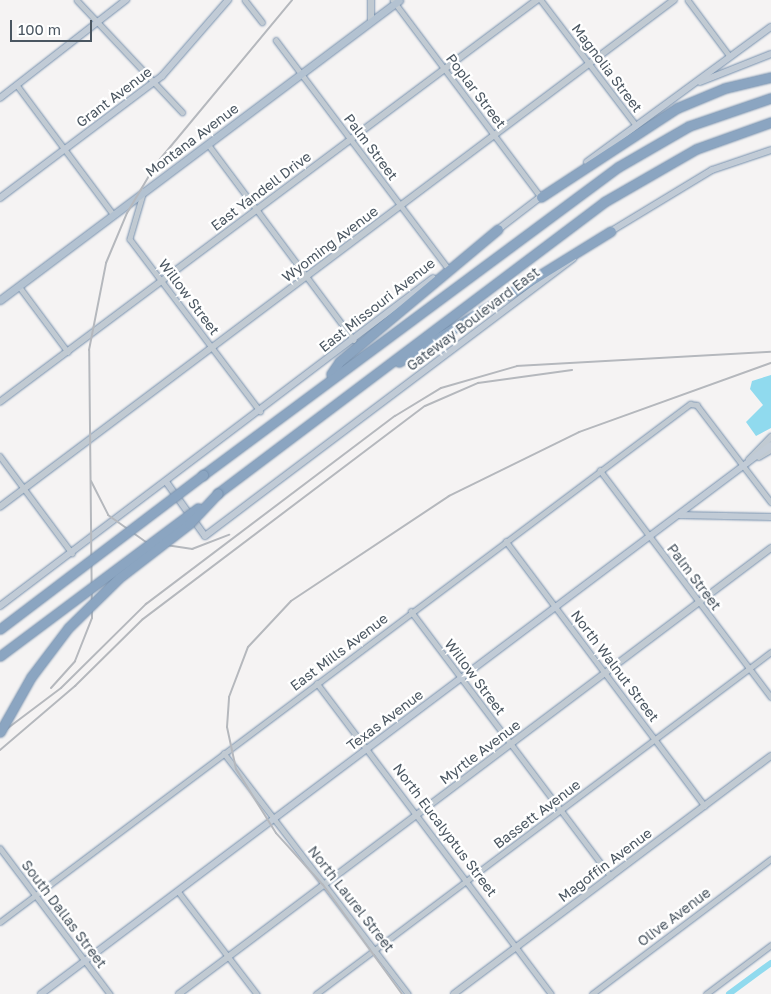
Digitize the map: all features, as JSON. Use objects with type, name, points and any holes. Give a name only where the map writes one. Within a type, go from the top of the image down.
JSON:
[{"type":"highway","points":[[541,197],[677,108],[725,88],[771,77]]},
{"type":"highway","points":[[0,628],[326,381],[633,157],[697,123],[771,98]]},
{"type":"highway","points":[[0,656],[604,202],[696,149],[771,122]]},
{"type":"highway","points":[[326,381],[339,362],[498,229]]},
{"type":"highway","points":[[368,379],[611,231]]},
{"type":"highway","points":[[0,732],[31,677],[68,628],[119,578],[189,524],[218,493]]},
{"type":"main road","points":[[0,98],[99,23],[126,0]]},
{"type":"main road","name":"Grant Avenue","points":[[0,198],[155,82],[228,0]]},
{"type":"main road","name":"Montana Avenue","points":[[0,300],[396,1]]},
{"type":"main road","name":"East Missouri Avenue","points":[[0,606],[167,483],[447,267],[636,125],[686,90],[729,55],[771,27]]},
{"type":"main road","points":[[686,90],[732,66],[771,54]]},
{"type":"main road","name":"Gateway Boulevard East","points":[[167,483],[205,536],[611,231],[712,170],[771,150]]},
{"type":"main road","points":[[744,465],[771,445]]},
{"type":"main road","name":"Texas Avenue","points":[[41,994],[744,465]]},
{"type":"main road","points":[[679,515],[771,517]]},
{"type":"street","points":[[77,0],[182,112]]},
{"type":"street","points":[[246,0],[262,22]]},
{"type":"street","points":[[371,0],[371,21]]},
{"type":"street","name":"East Yandell Drive","points":[[0,402],[537,0]]},
{"type":"street","name":"Magnolia Street","points":[[541,0],[636,125]]},
{"type":"street","name":"Wyoming Avenue","points":[[0,508],[674,0]]},
{"type":"street","points":[[688,0],[729,55]]},
{"type":"street","name":"Poplar Street","points":[[396,1],[541,197]]},
{"type":"street","name":"Palm Street","points":[[276,40],[447,267]]},
{"type":"street","points":[[17,85],[113,214]]},
{"type":"street","points":[[208,144],[354,340]]},
{"type":"street","name":"Willow Street","points":[[145,191],[129,235],[260,410]]},
{"type":"street","points":[[19,286],[68,352]]},
{"type":"street","name":"East Mills Avenue","points":[[0,922],[600,470],[692,403],[744,465]]},
{"type":"street","name":"Texas Avenue","points":[[744,465],[771,437]]},
{"type":"street","name":"Texas Avenue","points":[[744,465],[771,450]]},
{"type":"street","points":[[0,456],[72,553]]},
{"type":"street","points":[[744,465],[771,502]]},
{"type":"street","name":"Palm Street","points":[[600,470],[771,697]]},
{"type":"street","name":"North Walnut Street","points":[[506,541],[704,806]]},
{"type":"street","name":"Myrtle Avenue","points":[[179,994],[771,548]]},
{"type":"street","name":"Willow Street","points":[[412,611],[611,876]]},
{"type":"street","name":"Bassett Avenue","points":[[316,994],[771,652]]},
{"type":"street","name":"North Eucalyptus Street","points":[[317,683],[368,748],[551,994]]},
{"type":"street","name":"North Laurel Street","points":[[224,753],[377,949],[408,994]]},
{"type":"street","name":"Magoffin Avenue","points":[[454,994],[771,756]]},
{"type":"street","name":"South Dallas Street","points":[[0,848],[110,994]]},
{"type":"street","name":"Olive Avenue","points":[[592,994],[771,859]]},
{"type":"street","points":[[178,891],[257,994]]},
{"type":"street","points":[[706,994],[771,945]]},
{"type":"water","points":[[771,375],[771,428],[756,436],[746,422],[763,405],[750,389],[752,381]]},
{"type":"waterway","points":[[729,994],[771,963]]},
{"type":"railway","points":[[51,688],[75,661],[92,618],[89,350],[106,263],[127,213],[156,164],[292,0]]},
{"type":"railway","points":[[0,734],[61,688],[146,604],[395,416],[441,388],[517,366],[771,352]]},
{"type":"railway","points":[[402,994],[323,885],[276,833],[236,769],[227,727],[229,697],[248,647],[291,601],[449,496],[579,432],[771,363]]},
{"type":"railway","points":[[0,750],[75,686],[143,619],[425,406],[478,383],[572,370]]},
{"type":"railway","points":[[91,481],[108,515],[146,542],[192,549],[229,535]]}]
